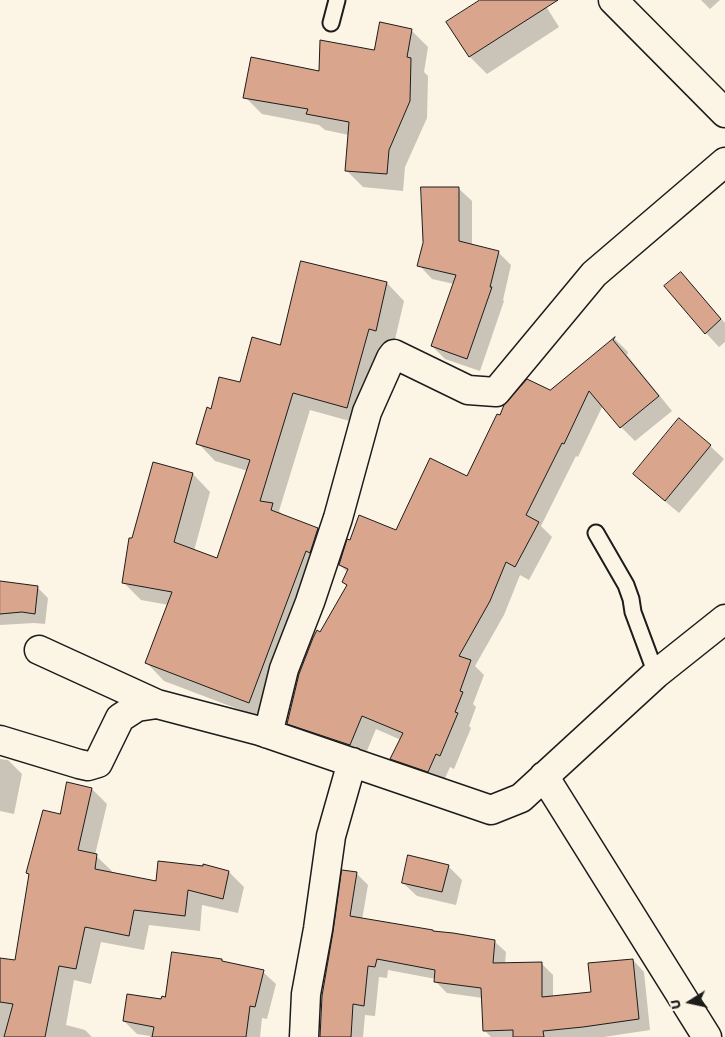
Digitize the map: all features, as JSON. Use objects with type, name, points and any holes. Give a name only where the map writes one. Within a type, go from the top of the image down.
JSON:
[{"type":"street","points":[[613,0],[725,113]]},
{"type":"street","points":[[268,734],[284,669],[310,602],[338,518],[367,412],[394,354],[468,390],[496,392],[594,274],[725,162]]},
{"type":"street","points":[[39,650],[157,704],[260,731],[490,810],[521,798],[656,674],[725,619]]},
{"type":"street","points":[[0,740],[88,766],[98,763],[120,718],[137,707],[157,704]]},
{"type":"street","points":[[304,1037],[306,994],[318,929],[331,836],[352,762]]},
{"type":"street","points":[[544,776],[707,1037]]},
{"type":"lane","points":[[331,23],[337,0]]},
{"type":"lane","points":[[596,533],[626,585],[656,674]]},
{"type":"building","points":[[480,0],[558,0],[469,57],[446,22]]},
{"type":"building","points":[[380,22],[412,29],[407,57],[411,58],[410,101],[389,150],[387,174],[345,171],[349,122],[306,114],[308,109],[243,98],[251,57],[319,71],[320,40],[374,50]]},
{"type":"building","points":[[421,187],[459,187],[459,241],[499,251],[490,287],[492,287],[467,359],[431,346],[456,275],[417,266],[423,243]]},
{"type":"building","points":[[301,261],[387,282],[376,331],[369,329],[347,408],[293,393],[260,501],[273,503],[271,510],[318,528],[310,553],[306,551],[249,703],[145,663],[172,592],[122,583],[129,538],[132,538],[153,462],[193,473],[174,542],[217,558],[250,460],[196,444],[207,407],[211,409],[219,377],[240,382],[252,337],[280,345]]},
{"type":"building","points":[[681,272],[721,319],[705,334],[664,286]]},
{"type":"building","points":[[615,337],[613,340],[659,396],[620,428],[589,391],[564,444],[562,443],[526,515],[539,522],[515,567],[506,562],[490,601],[459,656],[471,660],[460,691],[463,692],[455,712],[458,713],[440,756],[436,754],[428,772],[390,759],[403,733],[362,716],[350,745],[287,724],[299,674],[313,638],[317,630],[320,632],[347,585],[342,582],[348,569],[339,565],[347,539],[350,540],[359,515],[396,530],[430,458],[467,476],[497,414],[500,415],[504,405],[527,379],[550,390]]},
{"type":"building","points":[[679,418],[711,445],[665,501],[633,474]]},
{"type":"building","points":[[0,581],[38,586],[35,614],[22,612],[0,614]]},
{"type":"building","points":[[67,782],[92,788],[78,850],[97,854],[95,869],[156,881],[158,861],[203,866],[203,864],[229,871],[223,899],[188,890],[185,916],[134,910],[129,936],[85,927],[76,969],[59,966],[45,1037],[4,1037],[13,1004],[0,1002],[0,958],[15,960],[29,874],[26,873],[43,810],[60,814]]},
{"type":"building","points":[[408,855],[449,865],[442,892],[402,883]]},
{"type":"building","points":[[342,870],[357,872],[350,916],[495,940],[493,963],[542,962],[542,997],[591,992],[588,963],[633,959],[639,1019],[543,1031],[544,1037],[513,1037],[513,1030],[483,1031],[481,988],[434,982],[435,970],[377,959],[375,967],[368,966],[364,1006],[353,1004],[351,1037],[320,1037],[322,996]]},
{"type":"building","points":[[172,952],[222,959],[222,961],[264,970],[255,1007],[250,1006],[246,1037],[152,1037],[154,1027],[123,1021],[127,994],[161,999],[162,996],[165,997]]}]
